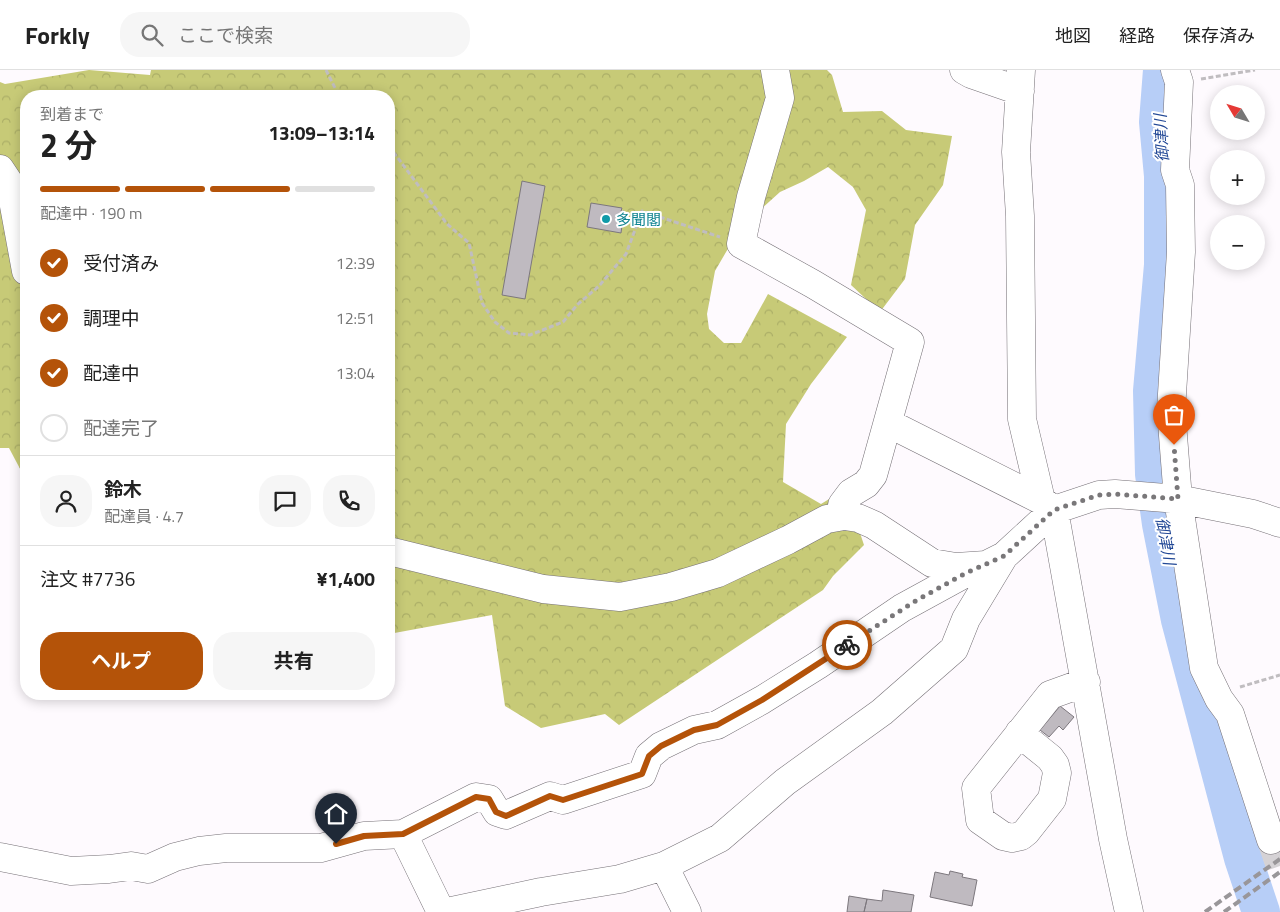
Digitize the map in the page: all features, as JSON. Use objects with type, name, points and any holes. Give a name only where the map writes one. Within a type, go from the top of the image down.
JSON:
[{"type":"street","points":[[775,70],[780,98],[750,197],[741,244],[813,284],[910,342],[873,475],[866,484],[851,493],[842,505],[844,516]]},
{"type":"street","points":[[964,70],[971,74],[1020,80],[1016,152],[1020,216],[1022,418],[1048,505],[1086,682],[1113,839],[1129,912]]},
{"type":"street","points":[[1177,76],[1175,170],[1180,185],[1181,252],[1171,410],[1173,499],[1204,668],[1219,699],[1230,714],[1271,840]]},
{"type":"street","points":[[0,169],[10,184],[20,239]]},
{"type":"street","points":[[888,424],[1048,505]]},
{"type":"street","points":[[447,912],[620,879],[664,866],[720,838],[785,782],[882,712],[954,649],[966,619],[995,561],[1048,505],[1099,495],[1115,494],[1173,499],[1253,514],[1280,523]]},
{"type":"street","points":[[395,552],[543,589],[620,597],[671,587],[718,573],[788,540],[827,519],[844,516],[858,518],[874,525],[932,563],[956,567],[995,561]]},
{"type":"street","points":[[0,857],[70,871],[108,870],[132,866],[148,869],[175,857],[199,851],[226,848],[321,848],[364,836],[403,834],[476,797],[489,799],[496,812],[506,816],[550,796],[563,800],[642,774],[649,756],[661,746],[694,730],[717,725],[818,665],[902,608],[966,573],[995,561]]},
{"type":"street","points":[[1019,734],[1050,695],[1086,682]]},
{"type":"street","points":[[403,834],[441,912]]},
{"type":"street","points":[[664,866],[687,912]]},
{"type":"path","points":[[326,70],[336,90]]},
{"type":"path","points":[[1177,76],[1255,70]]},
{"type":"path","points":[[395,154],[447,224],[469,243],[482,303],[495,322],[509,333],[530,335],[563,322],[577,305],[599,286],[626,254],[642,211],[741,244]]},
{"type":"path","points":[[1219,699],[1235,688],[1280,675]]},
{"type":"green space","points":[[89,70],[150,75],[151,70],[827,70],[832,75],[843,112],[882,111],[906,130],[952,136],[943,185],[915,225],[905,279],[880,312],[851,285],[866,210],[853,187],[828,167],[780,192],[740,228],[715,271],[707,314],[709,329],[724,343],[741,343],[768,294],[847,337],[811,384],[786,424],[783,482],[821,504],[834,496],[851,506],[864,545],[833,576],[823,590],[619,725],[605,714],[541,728],[505,706],[492,615],[395,633],[395,90],[20,90],[20,469],[9,448],[0,448],[0,82],[5,84]]},
{"type":"building","points":[[522,181],[545,186],[525,299],[502,295]]},
{"type":"building","name":"多聞閣","points":[[591,203],[622,208],[621,211],[624,211],[621,233],[587,227]]},
{"type":"building","points":[[1060,706],[1074,717],[1063,730],[1059,726],[1049,737],[1040,730]]},
{"type":"building","points":[[950,871],[963,874],[962,877],[977,880],[972,906],[930,897],[935,872],[949,875]]},
{"type":"building","points":[[883,890],[914,895],[911,912],[864,912],[867,899],[882,901]]},
{"type":"building","points":[[849,896],[867,899],[864,912],[847,912]]},
{"type":"waterway","name":"御津川","points":[[1162,70],[1158,122],[1163,176],[1163,265],[1152,391],[1154,474],[1161,524],[1180,620],[1243,858],[1261,912]]},
{"type":"tunnel","points":[[1271,840],[1280,866]]},
{"type":"railway","points":[[1205,912],[1280,859]]},
{"type":"railway","points":[[1224,912],[1280,872]]},
{"type":"way so far","points":[[847,645],[902,608],[966,573],[1004,556],[1054,510],[1099,495],[1115,494],[1178,499],[1174,445]]},
{"type":"place","name":"多聞閣","points":[[606,219]]},
{"type":"route","points":[[336,844],[364,836],[403,834],[476,797],[489,799],[496,812],[506,816],[550,796],[563,800],[642,774],[649,756],[661,746],[678,736],[694,730],[717,725],[762,700],[847,645]]}]
